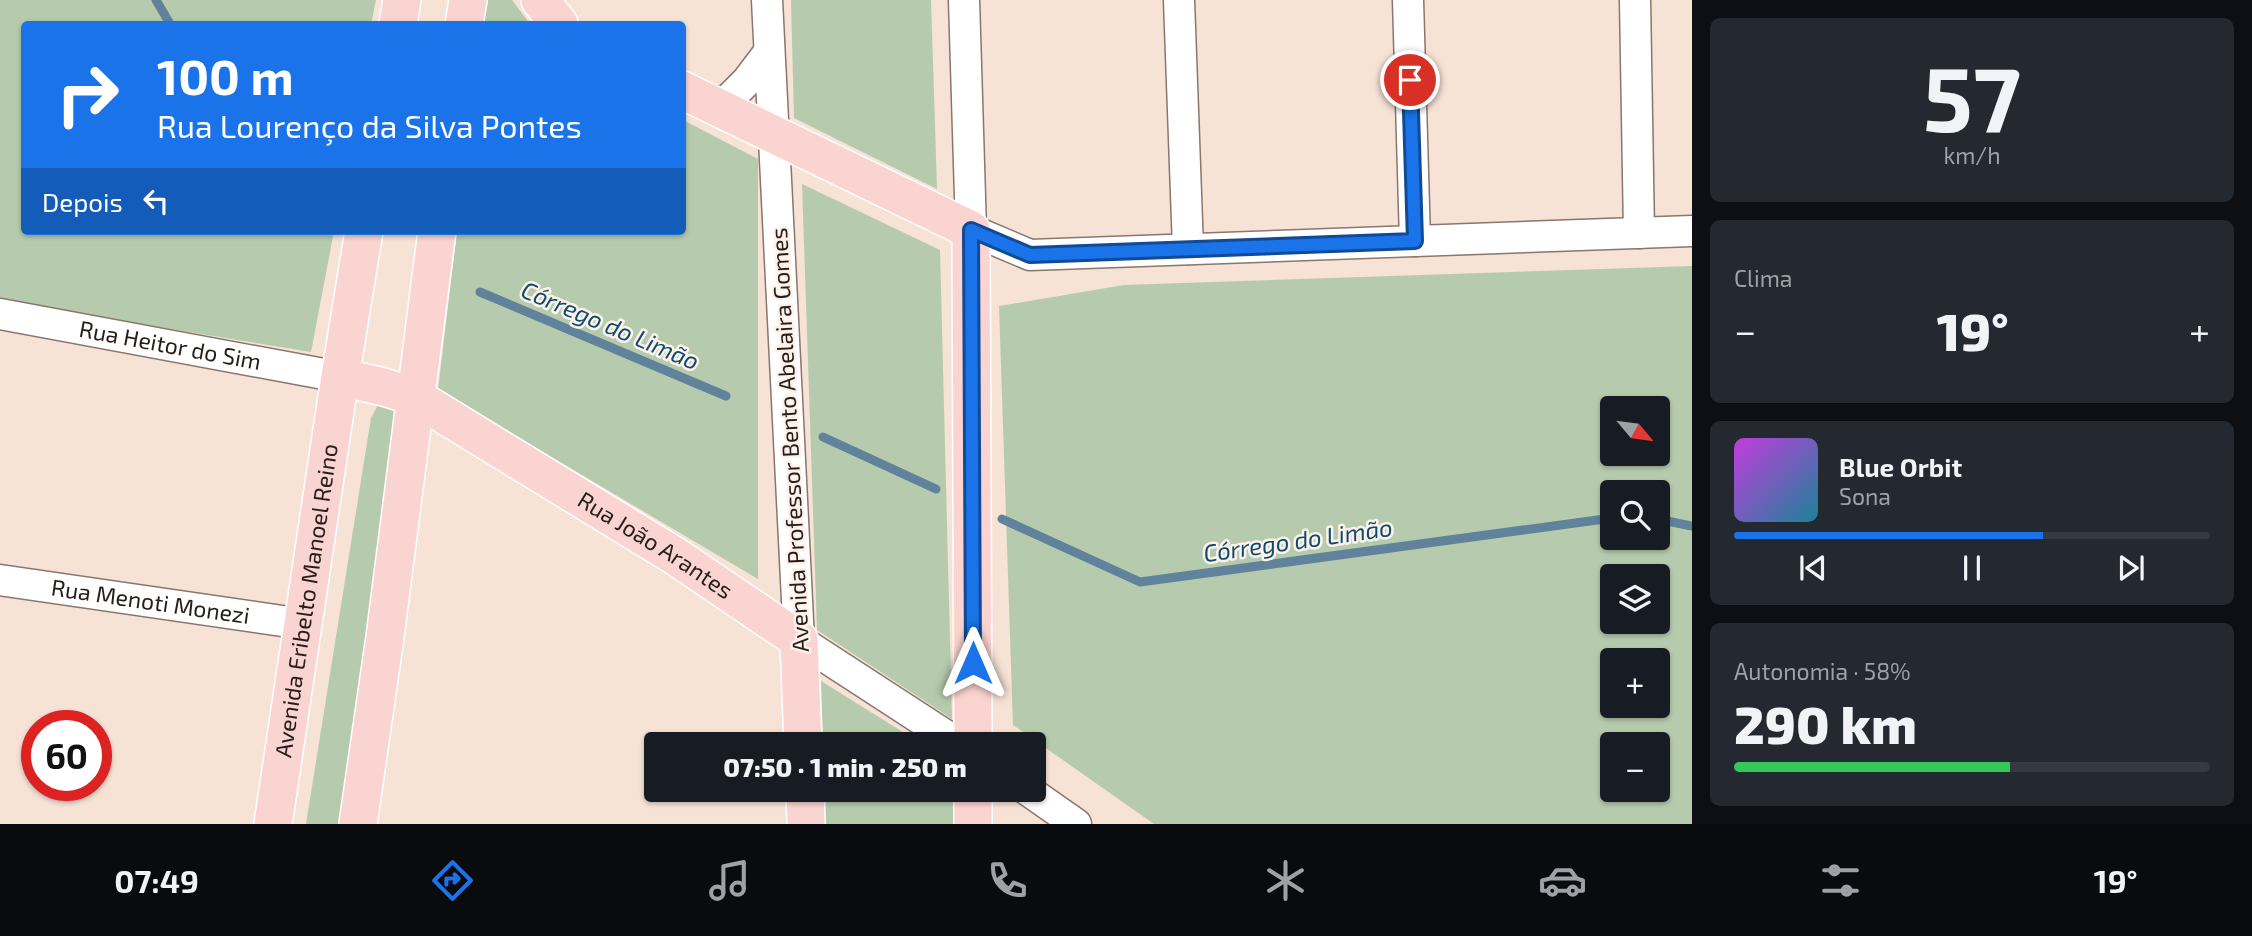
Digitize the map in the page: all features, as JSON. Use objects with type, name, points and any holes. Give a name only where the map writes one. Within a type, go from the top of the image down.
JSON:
[{"type":"main road","points":[[398,21],[402,0]]},
{"type":"main road","points":[[464,21],[468,0]]},
{"type":"main road","points":[[540,0],[557,21]]},
{"type":"main road","points":[[686,92],[971,230],[973,732]]},
{"type":"main road","name":"Avenida Eribelto Manoel Reino","points":[[273,824],[363,235]]},
{"type":"main road","points":[[358,824],[436,235]]},
{"type":"main road","name":"Rua João Arantes","points":[[340,377],[415,397],[675,556],[799,640]]},
{"type":"main road","name":"Avenida Professor Bento Abelaira Gomes","points":[[799,640],[803,732]]},
{"type":"main road","points":[[805,802],[806,824]]},
{"type":"main road","points":[[973,802],[973,824]]},
{"type":"street","name":"Avenida Professor Bento Abelaira Gomes","points":[[767,0],[799,640]]},
{"type":"street","points":[[964,0],[971,230],[1030,255],[1692,231]]},
{"type":"street","points":[[1179,0],[1188,249]]},
{"type":"street","points":[[1408,0],[1415,241]]},
{"type":"street","points":[[1635,0],[1639,233]]},
{"type":"street","points":[[720,108],[747,81],[769,52]]},
{"type":"street","name":"Rua Heitor do Sim","points":[[0,314],[340,377]]},
{"type":"street","name":"Rua Menoti Monezi","points":[[0,580],[303,624]]},
{"type":"street","name":"Rua João Arantes","points":[[799,640],[941,732]]},
{"type":"street","points":[[1045,802],[1076,824]]},
{"type":"green space","points":[[0,0],[376,0],[372,21],[21,21],[21,235],[333,235],[311,352],[0,301]]},
{"type":"green space","points":[[485,0],[512,0],[528,21],[482,21]]},
{"type":"green space","points":[[791,0],[931,0],[937,189],[794,118]]},
{"type":"green space","points":[[686,122],[758,159],[758,579],[438,390],[457,235],[686,235]]},
{"type":"green space","points":[[802,184],[940,250],[952,719],[817,630]]},
{"type":"green space","points":[[1692,266],[1692,824],[1154,824],[1046,748],[1046,732],[1023,732],[1013,725],[999,306],[1124,285]]},
{"type":"green space","points":[[398,399],[343,824],[306,824],[371,418],[380,401]]},
{"type":"green space","points":[[821,681],[903,732],[823,732]]},
{"type":"green space","points":[[824,802],[957,802],[958,824],[825,824]]},
{"type":"waterway","name":"Córrego do Limão","points":[[156,0],[168,21]]},
{"type":"waterway","name":"Córrego do Limão","points":[[480,292],[726,396]]},
{"type":"waterway","name":"Córrego do Limão","points":[[823,437],[936,489]]},
{"type":"waterway","name":"Córrego do Limão","points":[[1002,519],[1140,582],[1600,520]]},
{"type":"waterway","name":"Córrego do Limão","points":[[1670,522],[1692,526]]},
{"type":"route","points":[[973,663],[971,230],[1030,255],[1415,241],[1410,80]]}]
